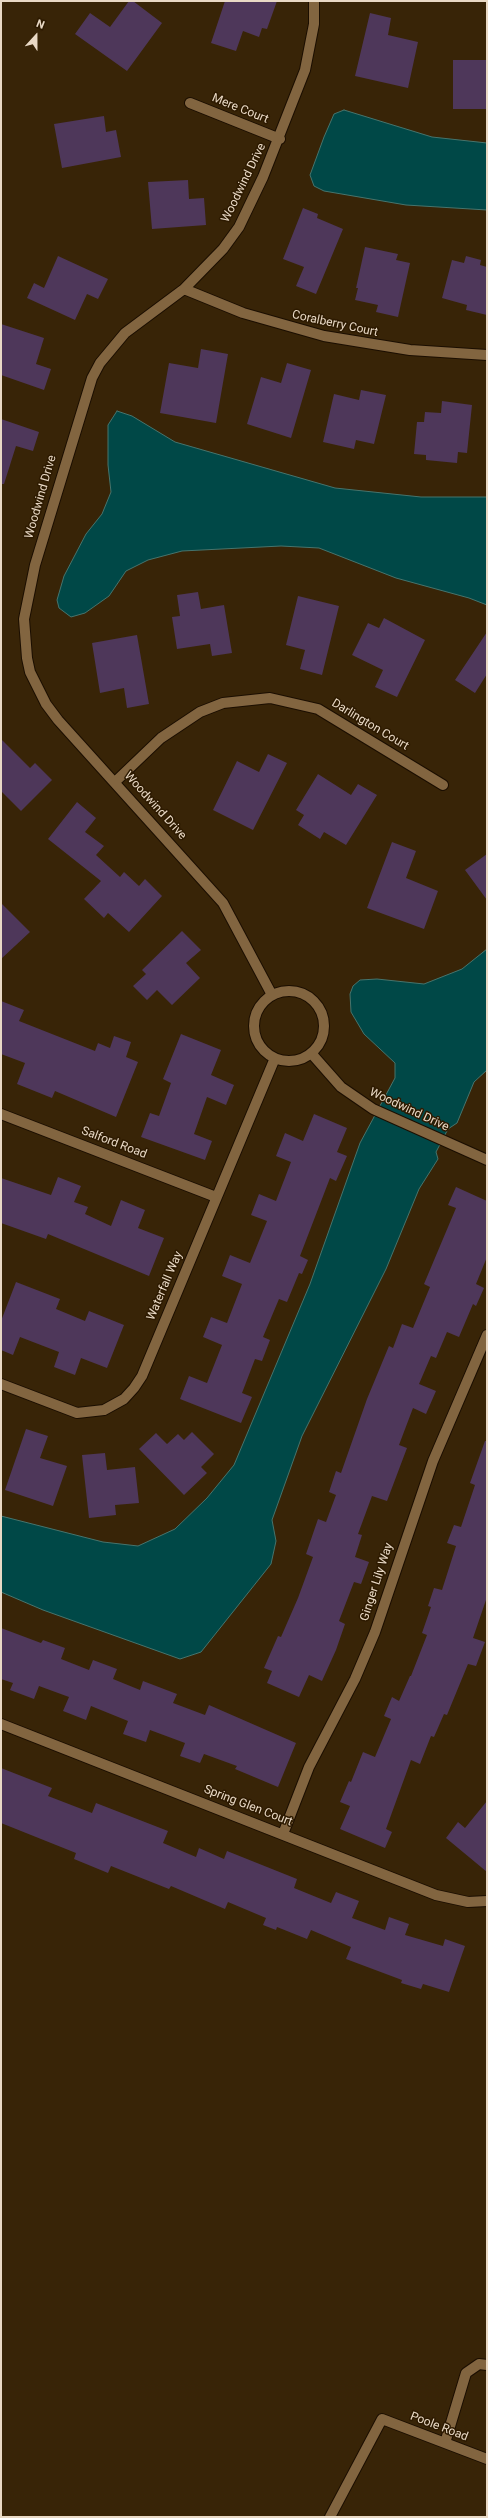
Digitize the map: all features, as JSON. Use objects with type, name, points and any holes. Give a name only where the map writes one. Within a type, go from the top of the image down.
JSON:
[{"type":"street","name":"Woodwind Drive","points":[[272,995],[223,903],[58,720],[37,687],[28,665],[24,638],[26,602],[35,565],[92,378],[100,363],[125,333],[184,289],[214,259],[239,227],[253,201],[280,138],[305,70],[310,48],[314,1]]},
{"type":"street","name":"Mere Court","points":[[190,103],[280,138]]},
{"type":"street","name":"Coralberry Court","points":[[184,289],[243,313],[283,326],[324,336],[410,350],[487,355]]},
{"type":"street","name":"Darlington Court","points":[[115,782],[161,738],[200,712],[222,703],[270,698],[294,702],[331,716],[443,785]]},
{"type":"street","points":[[285,992],[297,993],[311,999],[319,1009],[323,1021],[323,1033],[319,1044],[311,1054],[290,1062],[275,1058],[265,1052],[258,1043],[254,1024],[256,1013],[263,1003],[272,995],[285,992]]},
{"type":"street","name":"Woodwind Drive","points":[[311,1054],[341,1087],[373,1109],[487,1160]]},
{"type":"street","name":"Waterfall Way","points":[[1,1384],[77,1412],[104,1410],[124,1399],[142,1376],[275,1058]]},
{"type":"street","name":"Salford Road","points":[[1,1114],[216,1197]]},
{"type":"street","name":"Ginger Lily Way","points":[[283,1834],[309,1767],[354,1679],[374,1632],[433,1461],[487,1335]]},
{"type":"street","name":"Spring Glen Court","points":[[1,1724],[436,1895],[468,1902],[487,1901]]},
{"type":"street","points":[[445,2443],[466,2373],[479,2364],[487,2365]]},
{"type":"street","name":"Poole Road","points":[[330,2517],[382,2419],[487,2459]]},
{"type":"water","points":[[344,110],[432,137],[487,143],[487,210],[406,205],[324,191],[314,186],[310,175],[324,137],[334,114]]},
{"type":"water","points":[[117,411],[132,416],[175,442],[335,488],[421,497],[487,497],[487,605],[469,598],[396,578],[319,548],[281,546],[182,551],[148,560],[126,571],[109,596],[85,613],[71,617],[59,608],[57,600],[64,576],[86,534],[102,514],[111,492],[108,465],[108,425]]},
{"type":"water","points":[[487,949],[487,1070],[474,1082],[457,1123],[448,1129],[436,1152],[438,1159],[419,1189],[386,1269],[302,1436],[272,1520],[276,1541],[271,1564],[201,1652],[180,1659],[43,1610],[1,1592],[1,1516],[103,1542],[138,1546],[175,1529],[207,1498],[234,1465],[310,1284],[360,1143],[395,1078],[395,1063],[364,1034],[351,1012],[350,994],[353,986],[360,980],[377,979],[424,984],[462,969]]},
{"type":"building","points":[[129,1],[133,1],[162,23],[127,71],[75,34],[90,13],[110,27]]},
{"type":"building","points":[[225,1],[277,1],[267,29],[262,28],[259,37],[243,31],[236,51],[211,43]]},
{"type":"building","points":[[370,13],[391,18],[388,35],[418,42],[408,88],[355,76]]},
{"type":"building","points":[[453,60],[487,60],[487,109],[453,109]]},
{"type":"building","points":[[104,116],[106,132],[116,130],[121,157],[62,168],[54,124]]},
{"type":"building","points":[[188,180],[189,199],[204,198],[206,225],[152,229],[148,182]]},
{"type":"building","points":[[303,208],[318,214],[317,218],[343,229],[316,294],[296,286],[304,267],[283,259]]},
{"type":"building","points":[[365,247],[398,254],[396,260],[410,263],[398,317],[376,312],[378,305],[355,300],[358,288],[356,288]]},
{"type":"building","points":[[58,256],[108,279],[98,299],[87,294],[75,320],[27,298],[34,283],[44,288]]},
{"type":"building","points":[[466,256],[481,260],[480,265],[487,267],[487,315],[466,310],[467,305],[442,298],[452,260],[464,263]]},
{"type":"building","points":[[1,324],[44,338],[36,364],[51,369],[44,390],[1,375]]},
{"type":"building","points":[[201,349],[228,354],[216,423],[160,413],[169,363],[198,368]]},
{"type":"building","points":[[287,363],[311,370],[291,438],[247,424],[261,377],[281,383]]},
{"type":"building","points":[[361,390],[386,395],[374,444],[356,440],[354,449],[323,442],[334,394],[359,400]]},
{"type":"building","points":[[442,401],[472,405],[467,453],[458,452],[457,463],[426,460],[426,455],[414,454],[417,422],[424,422],[425,412],[441,413]]},
{"type":"building","points":[[1,419],[39,432],[33,451],[16,446],[4,484],[1,484]]},
{"type":"building","points":[[198,592],[201,609],[224,605],[232,653],[212,656],[210,644],[177,649],[172,617],[180,616],[177,595]]},
{"type":"building","points":[[298,596],[339,606],[322,675],[300,669],[305,650],[286,645]]},
{"type":"building","points":[[384,618],[425,640],[397,697],[375,687],[383,670],[352,655],[368,623],[379,628]]},
{"type":"building","points":[[487,632],[487,674],[475,693],[455,680]]},
{"type":"building","points":[[137,635],[149,704],[127,708],[124,688],[100,693],[92,643]]},
{"type":"building","points":[[1,739],[30,768],[35,763],[52,780],[21,811],[1,791]]},
{"type":"building","points":[[268,754],[287,763],[253,830],[213,810],[237,761],[259,772]]},
{"type":"building","points":[[318,774],[351,795],[358,784],[377,795],[346,845],[324,832],[320,839],[298,825],[304,815],[296,810]]},
{"type":"building","points":[[77,802],[96,818],[85,832],[104,846],[96,855],[120,877],[124,872],[139,886],[145,879],[162,896],[129,932],[108,913],[104,918],[84,899],[101,881],[48,839]]},
{"type":"building","points":[[392,842],[416,851],[406,878],[438,891],[424,929],[367,908]]},
{"type":"building","points":[[487,854],[487,900],[465,870]]},
{"type":"building","points":[[1,903],[30,932],[1,959]]},
{"type":"building","points":[[182,931],[201,950],[186,963],[200,978],[172,1005],[157,990],[147,1000],[133,986],[146,974],[142,970]]},
{"type":"building","points":[[1,1001],[24,1010],[19,1021],[95,1051],[98,1043],[110,1048],[114,1036],[131,1042],[126,1057],[138,1062],[116,1117],[55,1091],[52,1098],[17,1084],[25,1063],[1,1054]]},
{"type":"building","points":[[181,1034],[221,1050],[211,1075],[234,1085],[226,1105],[207,1097],[194,1134],[212,1141],[205,1160],[141,1137],[150,1113],[159,1116],[171,1083],[163,1079]]},
{"type":"building","points":[[314,1114],[347,1128],[337,1152],[347,1156],[336,1181],[330,1178],[300,1256],[308,1260],[302,1274],[299,1273],[287,1302],[279,1299],[263,1337],[270,1340],[262,1361],[255,1359],[242,1393],[252,1397],[241,1423],[180,1399],[189,1376],[207,1383],[222,1345],[203,1337],[211,1317],[227,1323],[242,1284],[222,1276],[230,1255],[250,1263],[267,1221],[251,1215],[259,1194],[276,1201],[291,1162],[276,1156],[285,1133],[303,1141]]},
{"type":"building","points":[[58,1177],[81,1186],[74,1202],[88,1207],[85,1214],[111,1226],[121,1200],[145,1210],[138,1228],[164,1238],[149,1276],[48,1234],[46,1239],[1,1223],[1,1178],[51,1195]]},
{"type":"building","points":[[456,1187],[487,1201],[487,1257],[476,1284],[484,1288],[476,1306],[473,1304],[459,1337],[447,1332],[436,1358],[431,1356],[419,1384],[436,1391],[426,1414],[413,1408],[399,1445],[407,1448],[387,1501],[372,1496],[358,1534],[362,1535],[355,1557],[369,1562],[361,1584],[354,1582],[339,1621],[345,1624],[336,1650],[322,1681],[309,1675],[299,1697],[267,1683],[272,1671],[264,1668],[278,1636],[281,1637],[298,1598],[313,1557],[306,1554],[318,1519],[326,1522],[336,1495],[329,1492],[336,1471],[341,1473],[367,1399],[389,1346],[393,1348],[402,1324],[413,1328],[430,1287],[424,1284],[456,1208],[448,1205]]},
{"type":"building","points":[[16,1282],[60,1299],[56,1309],[85,1321],[89,1311],[124,1325],[107,1368],[81,1358],[75,1375],[54,1367],[59,1352],[20,1337],[13,1355],[1,1350],[1,1321]]},
{"type":"building","points":[[26,1429],[48,1436],[40,1458],[67,1466],[53,1506],[5,1490]]},
{"type":"building","points":[[192,1432],[214,1454],[201,1467],[207,1473],[184,1495],[139,1449],[156,1433],[167,1444],[178,1434],[184,1440]]},
{"type":"building","points":[[485,1441],[487,1441],[487,1597],[473,1638],[485,1642],[476,1666],[468,1664],[447,1715],[444,1714],[434,1737],[431,1736],[420,1764],[411,1760],[386,1829],[392,1832],[385,1848],[340,1829],[350,1806],[340,1802],[349,1781],[351,1782],[363,1752],[375,1757],[391,1719],[384,1716],[392,1697],[399,1701],[411,1676],[427,1635],[422,1633],[431,1607],[428,1606],[434,1588],[442,1590],[456,1546],[447,1543],[454,1525],[461,1527],[475,1485],[470,1483]]},
{"type":"building","points":[[105,1453],[107,1470],[135,1467],[139,1503],[115,1505],[116,1515],[89,1518],[82,1455]]},
{"type":"building","points":[[1,1628],[41,1643],[43,1640],[65,1648],[61,1659],[89,1670],[93,1660],[117,1669],[113,1679],[140,1690],[143,1681],[177,1694],[173,1703],[205,1715],[209,1705],[296,1743],[278,1787],[235,1769],[237,1766],[204,1754],[200,1763],[180,1756],[185,1743],[150,1730],[146,1742],[123,1734],[128,1721],[91,1706],[86,1720],[63,1711],[69,1697],[39,1686],[34,1699],[10,1690],[13,1683],[1,1679]]},
{"type":"building","points":[[1,1768],[52,1788],[48,1796],[92,1813],[96,1803],[168,1831],[163,1843],[196,1857],[199,1848],[224,1859],[227,1851],[297,1879],[294,1888],[331,1903],[336,1892],[359,1901],[352,1918],[385,1930],[389,1917],[409,1924],[405,1935],[443,1946],[445,1939],[465,1946],[449,1992],[423,1984],[421,1989],[401,1983],[402,1980],[346,1959],[351,1947],[311,1930],[307,1939],[277,1927],[276,1930],[263,1925],[266,1918],[228,1902],[225,1909],[171,1886],[169,1889],[111,1866],[108,1873],[74,1859],[76,1853],[1,1823]]},
{"type":"building","points":[[487,1801],[487,1872],[446,1838],[458,1822],[465,1828]]}]
